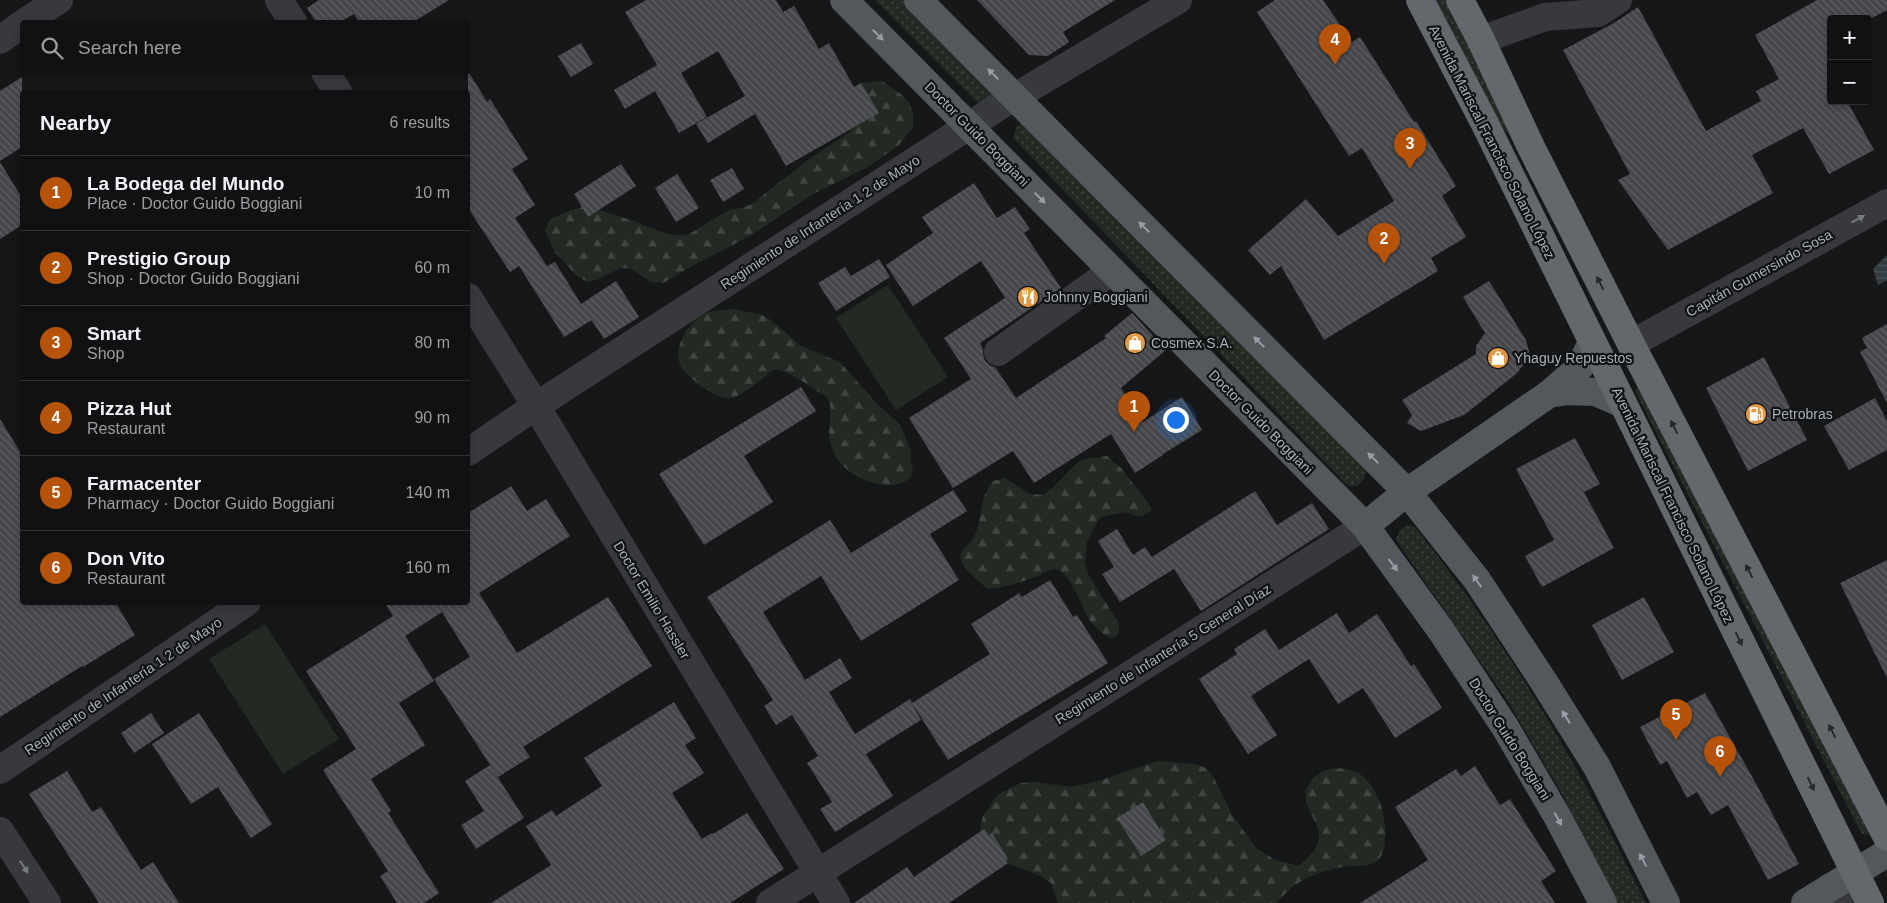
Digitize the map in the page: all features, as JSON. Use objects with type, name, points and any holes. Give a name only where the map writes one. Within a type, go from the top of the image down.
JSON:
[{"type":"highway","name":"Avenida Mariscal Francisco Solano López","points":[[1420,0],[1484,122],[1870,903]]},
{"type":"highway","points":[[1460,0],[1481,40],[1531,147],[1884,849]]},
{"type":"highway","points":[[1484,122],[1507,149],[1604,332],[1618,341],[1631,344]]},
{"type":"main road","name":"Doctor Guido Boggiani","points":[[844,0],[1364,526],[1440,629],[1504,726],[1557,816],[1603,903]]},
{"type":"main road","points":[[918,0],[1407,492],[1477,580],[1544,682],[1597,767],[1666,903]]},
{"type":"main road","name":"Regimiento de Infantería 5 General Díaz","points":[[1364,526],[1407,492],[1549,394],[1580,367],[1592,342]]},
{"type":"main road","points":[[1549,394],[1595,392],[1623,404]]},
{"type":"main road","points":[[1805,903],[1834,895],[1854,872],[1884,849]]},
{"type":"street","points":[[29,20],[59,0]]},
{"type":"street","points":[[279,0],[292,20]]},
{"type":"street","name":"Regimiento de Infantería 1 2 de Mayo","points":[[470,451],[1015,96],[1178,0]]},
{"type":"street","points":[[1481,40],[1546,17],[1598,13],[1618,0]]},
{"type":"street","points":[[0,40],[20,26]]},
{"type":"street","points":[[327,75],[337,90]]},
{"type":"street","name":"Capitán Gumersindo Sosa","points":[[1631,344],[1887,203]]},
{"type":"street","points":[[998,352],[1112,271]]},
{"type":"street","name":"Doctor Emilio Hassler","points":[[470,300],[536,406],[816,874],[836,903]]},
{"type":"street","name":"Regimiento de Infantería 5 General Díaz","points":[[770,903],[1364,526]]},
{"type":"street","name":"Regimiento de Infantería 1 2 de Mayo","points":[[0,770],[242,605]]},
{"type":"street","points":[[0,831],[47,903]]},
{"type":"green space","points":[[875,0],[910,0],[995,86],[994,96],[981,104],[977,102]]},
{"type":"green space","points":[[1434,0],[1445,0],[1514,134],[1512,137],[1501,128]]},
{"type":"green space","points":[[882,81],[902,95],[910,104],[913,115],[913,127],[899,145],[868,167],[813,194],[750,236],[663,283],[651,282],[632,269],[620,268],[599,279],[588,282],[578,277],[554,251],[545,230],[550,219],[571,210],[587,206],[634,221],[666,234],[678,235],[689,234],[729,210],[752,204],[809,159],[850,132],[853,121],[854,87],[861,83]]},
{"type":"green space","points":[[1022,122],[1366,469],[1365,477],[1361,483],[1355,486],[1347,485],[1013,138],[1016,128]]},
{"type":"green space","points":[[888,285],[948,377],[896,410],[836,318]]},
{"type":"green space","points":[[732,309],[760,314],[771,320],[801,346],[840,362],[878,405],[900,424],[911,451],[910,461],[913,467],[911,477],[898,484],[884,485],[865,480],[849,471],[837,458],[830,441],[830,409],[827,397],[785,372],[773,370],[748,390],[731,398],[717,395],[693,380],[679,361],[679,347],[685,333],[700,316],[706,313]]},
{"type":"green space","points":[[1639,386],[1870,831],[1868,834],[1861,833],[1635,391]]},
{"type":"green space","points":[[1107,456],[1121,468],[1152,510],[1143,516],[1126,512],[1104,516],[1098,520],[1087,542],[1085,561],[1088,574],[1119,624],[1116,636],[1110,638],[1092,624],[1071,583],[1060,570],[1052,569],[1018,583],[988,589],[969,572],[961,560],[961,553],[972,540],[977,530],[985,494],[993,481],[1005,478],[1030,494],[1043,495],[1079,461]]},
{"type":"green space","points":[[1407,525],[1415,527],[1438,557],[1483,619],[1525,682],[1583,781],[1646,903],[1617,903],[1562,794],[1509,703],[1396,540],[1399,531]]},
{"type":"green space","points":[[265,624],[339,739],[283,774],[209,659]]},
{"type":"green space","points":[[1158,761],[1195,764],[1206,768],[1214,778],[1231,813],[1255,847],[1275,860],[1299,866],[1314,851],[1319,839],[1317,825],[1306,800],[1308,786],[1317,775],[1328,769],[1342,768],[1356,772],[1370,784],[1381,805],[1384,818],[1384,849],[1375,863],[1361,866],[1346,866],[1322,872],[1295,885],[1277,903],[1058,903],[1051,883],[1041,876],[1007,863],[982,839],[980,828],[983,816],[998,794],[1021,783],[1034,782],[1072,787],[1098,781]]},
{"type":"shaded area","points":[[1887,255],[1887,280],[1878,285],[1873,269]]},
{"type":"building","points":[[319,0],[449,0],[416,20],[358,20],[354,14],[344,20],[315,20],[307,8]]},
{"type":"building","points":[[646,0],[776,0],[783,12],[794,6],[819,49],[829,43],[854,87],[861,83],[879,113],[786,166],[755,114],[708,143],[696,124],[745,96],[718,51],[681,73],[707,117],[679,133],[655,91],[625,109],[614,90],[657,65],[625,12]]},
{"type":"building","points":[[977,0],[1115,0],[1063,32],[1069,42],[1048,56],[1029,55]]},
{"type":"building","points":[[1275,0],[1323,0],[1352,42],[1360,37],[1414,122],[1416,121],[1456,186],[1442,196],[1466,237],[1431,258],[1438,271],[1324,340],[1281,266],[1270,275],[1248,250],[1306,199],[1338,236],[1394,201],[1362,148],[1349,156],[1257,12]]},
{"type":"building","points":[[1817,0],[1887,0],[1887,10],[1872,18],[1872,15],[1827,15],[1827,105],[1849,105],[1874,150],[1829,174],[1803,128],[1752,155],[1773,193],[1668,250],[1618,180],[1630,174],[1563,50],[1614,23],[1638,7],[1706,131],[1761,101],[1756,91],[1779,79],[1755,35]]},
{"type":"building","points":[[581,43],[593,64],[571,77],[558,56]]},
{"type":"building","points":[[470,74],[487,102],[490,99],[528,159],[512,169],[535,205],[515,218],[547,266],[555,262],[581,304],[616,281],[639,317],[604,339],[592,320],[564,337],[519,266],[510,272],[470,211],[470,90],[468,90],[468,75]]},
{"type":"building","points":[[22,77],[22,90],[20,90],[20,148],[0,161],[0,91]]},
{"type":"building","points":[[0,162],[20,195],[20,226],[0,239]]},
{"type":"building","points":[[621,164],[636,186],[588,217],[574,194]]},
{"type":"building","points":[[732,168],[744,189],[723,202],[710,180]]},
{"type":"building","points":[[677,174],[699,208],[676,222],[655,188]]},
{"type":"building","points":[[974,183],[997,218],[1015,207],[1030,229],[1024,233],[1061,288],[980,343],[985,361],[995,367],[1016,398],[1106,338],[1104,336],[1132,313],[1166,350],[1121,388],[1143,422],[1182,397],[1202,430],[1135,473],[1111,434],[1034,483],[1013,451],[953,488],[909,418],[971,379],[944,338],[1005,298],[981,261],[913,306],[886,265],[933,233],[922,217]]},
{"type":"building","points":[[879,259],[890,277],[836,311],[818,283],[845,267],[851,276]]},
{"type":"building","name":"Yhaguy Repuestos","points":[[1489,281],[1526,340],[1529,351],[1525,363],[1516,374],[1464,415],[1421,431],[1407,423],[1412,415],[1402,400],[1476,354],[1476,346],[1485,333],[1463,297]]},
{"type":"building","points":[[1887,324],[1887,403],[1860,352],[1867,348],[1862,338]]},
{"type":"building","name":"Petrobras","points":[[1764,357],[1807,440],[1748,471],[1706,388]]},
{"type":"building","points":[[801,387],[816,411],[744,456],[773,502],[704,545],[659,474]]},
{"type":"building","points":[[1875,398],[1887,421],[1887,450],[1849,470],[1824,426]]},
{"type":"building","points":[[0,419],[20,452],[20,605],[117,605],[135,635],[0,717]]},
{"type":"building","points":[[1575,438],[1600,484],[1584,492],[1614,548],[1542,587],[1525,556],[1554,540],[1516,469]]},
{"type":"building","points":[[511,486],[527,511],[546,499],[570,536],[479,593],[517,653],[608,597],[652,666],[523,747],[530,757],[498,777],[434,679],[470,657],[442,612],[405,636],[434,681],[399,703],[425,745],[371,779],[391,811],[388,813],[439,893],[424,903],[397,903],[380,876],[388,871],[323,770],[356,749],[306,671],[393,616],[386,605],[470,605],[470,512]]},
{"type":"building","points":[[953,490],[967,511],[930,534],[959,580],[861,641],[821,576],[763,612],[805,680],[840,658],[852,678],[829,692],[855,734],[910,699],[921,720],[866,754],[893,796],[835,832],[820,809],[832,802],[807,763],[818,756],[792,715],[776,725],[764,706],[773,700],[707,597],[830,520],[851,553]]},
{"type":"building","points":[[1255,491],[1277,525],[1312,503],[1329,529],[1201,611],[1174,569],[1120,602],[1102,574],[1114,567],[1098,541],[1117,529],[1133,555],[1145,547],[1152,557]]},
{"type":"building","points":[[1887,560],[1887,678],[1840,583]]},
{"type":"building","points":[[1050,580],[1073,617],[1077,615],[1108,663],[948,760],[912,703],[990,654],[971,624],[1019,593],[1022,597]]},
{"type":"building","points":[[1644,597],[1674,652],[1622,680],[1592,625]]},
{"type":"building","points":[[1337,613],[1349,633],[1377,614],[1411,666],[1414,664],[1442,708],[1395,738],[1363,688],[1338,704],[1309,659],[1251,696],[1277,735],[1248,754],[1199,679],[1237,654],[1234,649],[1265,629],[1279,650]]},
{"type":"building","points":[[1705,693],[1799,864],[1768,880],[1728,805],[1711,815],[1697,792],[1687,798],[1667,761],[1660,765],[1640,727]]},
{"type":"building","points":[[674,702],[696,738],[685,745],[704,773],[672,793],[702,839],[747,813],[784,869],[730,903],[491,903],[551,865],[526,826],[552,810],[556,816],[602,786],[584,758]]},
{"type":"building","points":[[151,713],[164,733],[134,753],[121,733]]},
{"type":"building","points":[[199,713],[272,824],[251,838],[218,787],[191,804],[152,744]]},
{"type":"building","points":[[490,765],[524,818],[476,849],[461,825],[484,811],[465,781]]},
{"type":"building","points":[[1475,766],[1500,805],[1510,799],[1556,871],[1541,881],[1555,903],[1360,903],[1428,860],[1395,807],[1456,769],[1461,776]]},
{"type":"building","points":[[67,771],[92,812],[101,807],[141,870],[153,862],[179,903],[99,903],[29,794]]},
{"type":"building","points":[[1143,802],[1166,840],[1141,856],[1117,818]]},
{"type":"building","points":[[984,829],[989,835],[992,833],[1008,859],[1006,861],[1008,863],[949,903],[854,903],[907,867],[914,877]]},
{"type":"place","name":"Pizza Hut","points":[[1335,65]]},
{"type":"place","name":"Smart","points":[[1410,169]]},
{"type":"place","name":"Prestigio Group","points":[[1384,264]]},
{"type":"place","name":"Johnny Boggiani","points":[[1028,297]]},
{"type":"place","name":"Cosmex S.A.","points":[[1135,343]]},
{"type":"place","name":"Yhaguy Repuestos","points":[[1498,358]]},
{"type":"place","name":"Petrobras","points":[[1756,414]]},
{"type":"place","name":"La Bodega del Mundo","points":[[1134,432]]},
{"type":"place","name":"Farmacenter","points":[[1676,740]]},
{"type":"place","name":"Don Vito","points":[[1720,777]]}]
